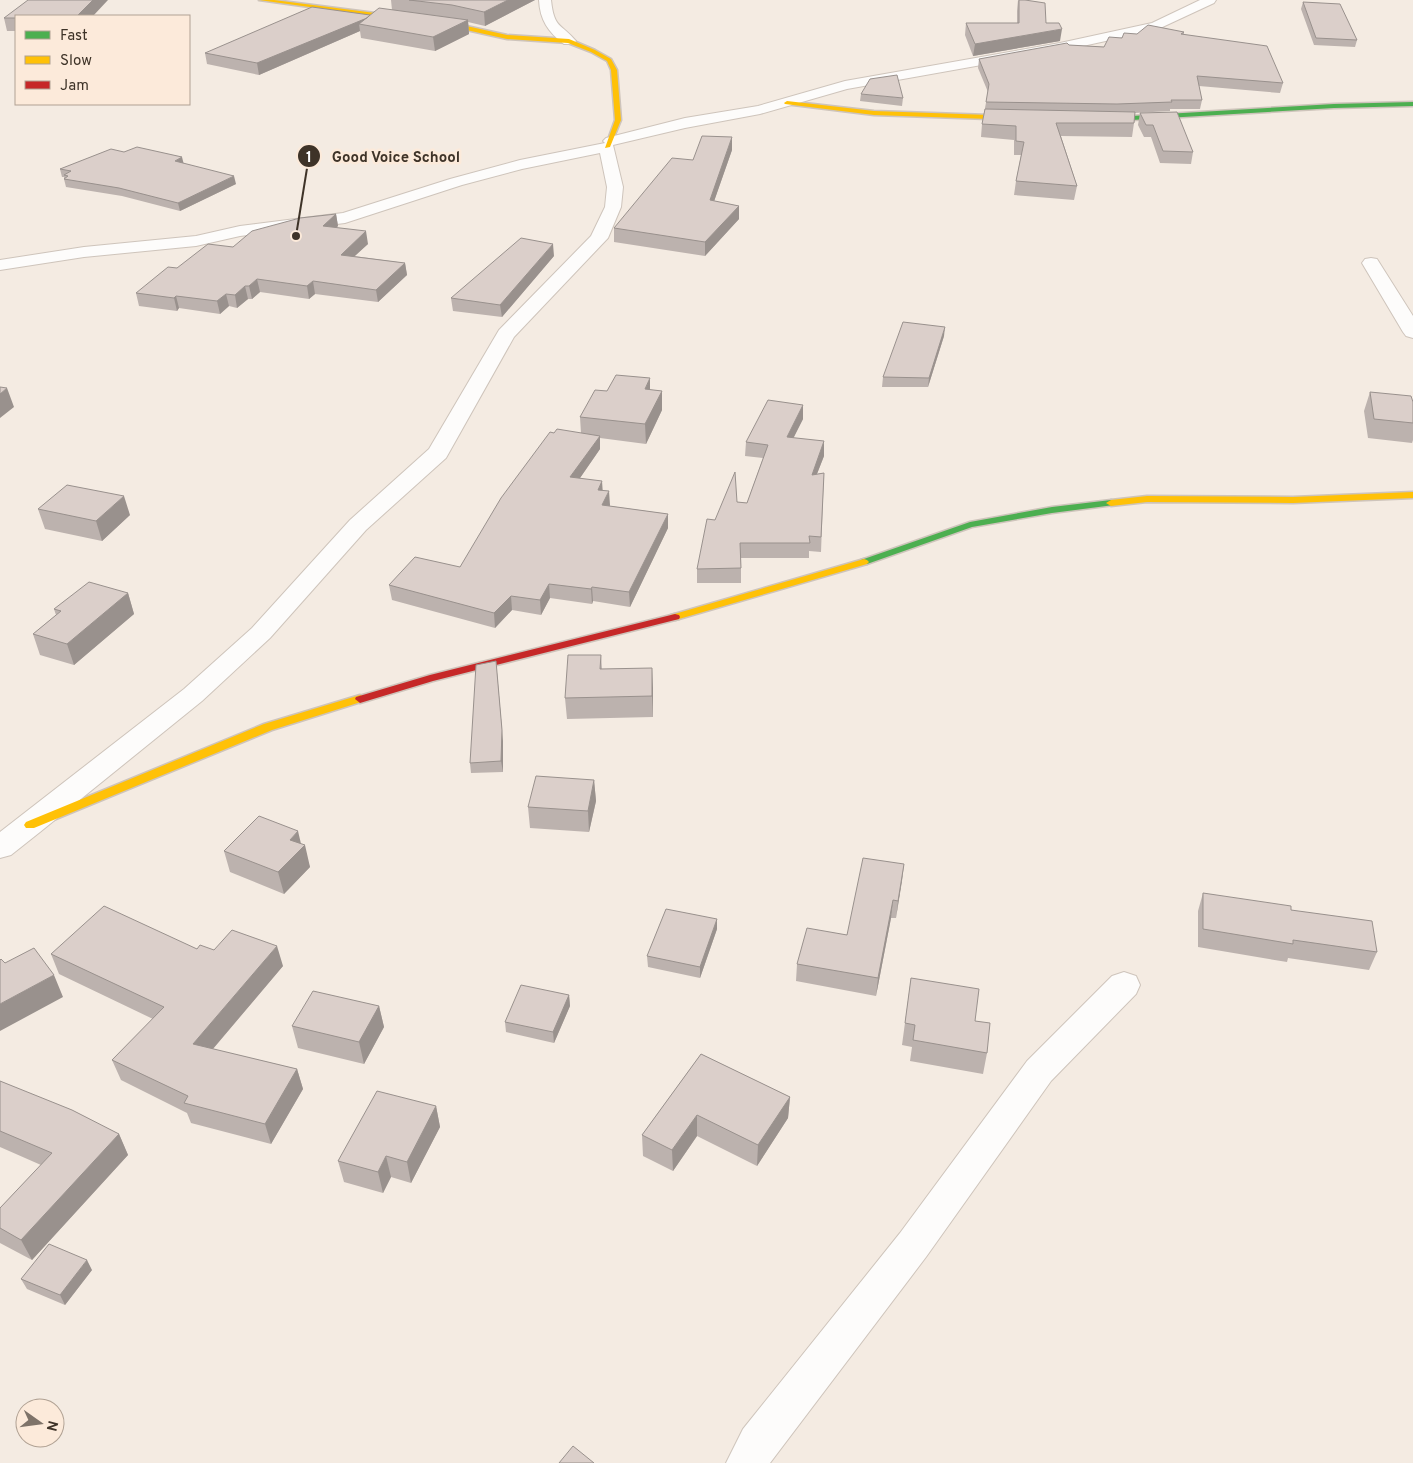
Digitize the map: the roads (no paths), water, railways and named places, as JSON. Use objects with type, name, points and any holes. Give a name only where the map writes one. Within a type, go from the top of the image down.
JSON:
[{"type":"street","points":[[262,0],[453,25],[507,37],[569,41]]},
{"type":"street","points":[[0,847],[193,695],[261,634],[358,525],[438,453],[506,334],[599,238],[613,207],[615,187],[609,144],[618,120],[614,70],[609,60],[569,41],[554,31],[546,10],[545,0]]},
{"type":"street","points":[[0,265],[84,252],[196,241],[240,231],[345,218],[456,182],[686,123],[760,110],[845,85],[1134,32],[1156,26],[1210,0]]},
{"type":"street","points":[[787,103],[815,108],[895,114],[1035,118]]},
{"type":"street","points":[[1090,120],[1151,119],[1277,110],[1413,104]]},
{"type":"street","points":[[1370,263],[1413,332]]},
{"type":"street","points":[[30,825],[268,727],[430,678],[756,595],[864,562],[970,525],[1052,510],[1147,499],[1293,500],[1413,495]]},
{"type":"street","points":[[746,1463],[758,1444],[913,1245],[1039,1071],[1124,985]]},
{"type":"place","name":"Good Voice School","points":[[296,236]]}]
